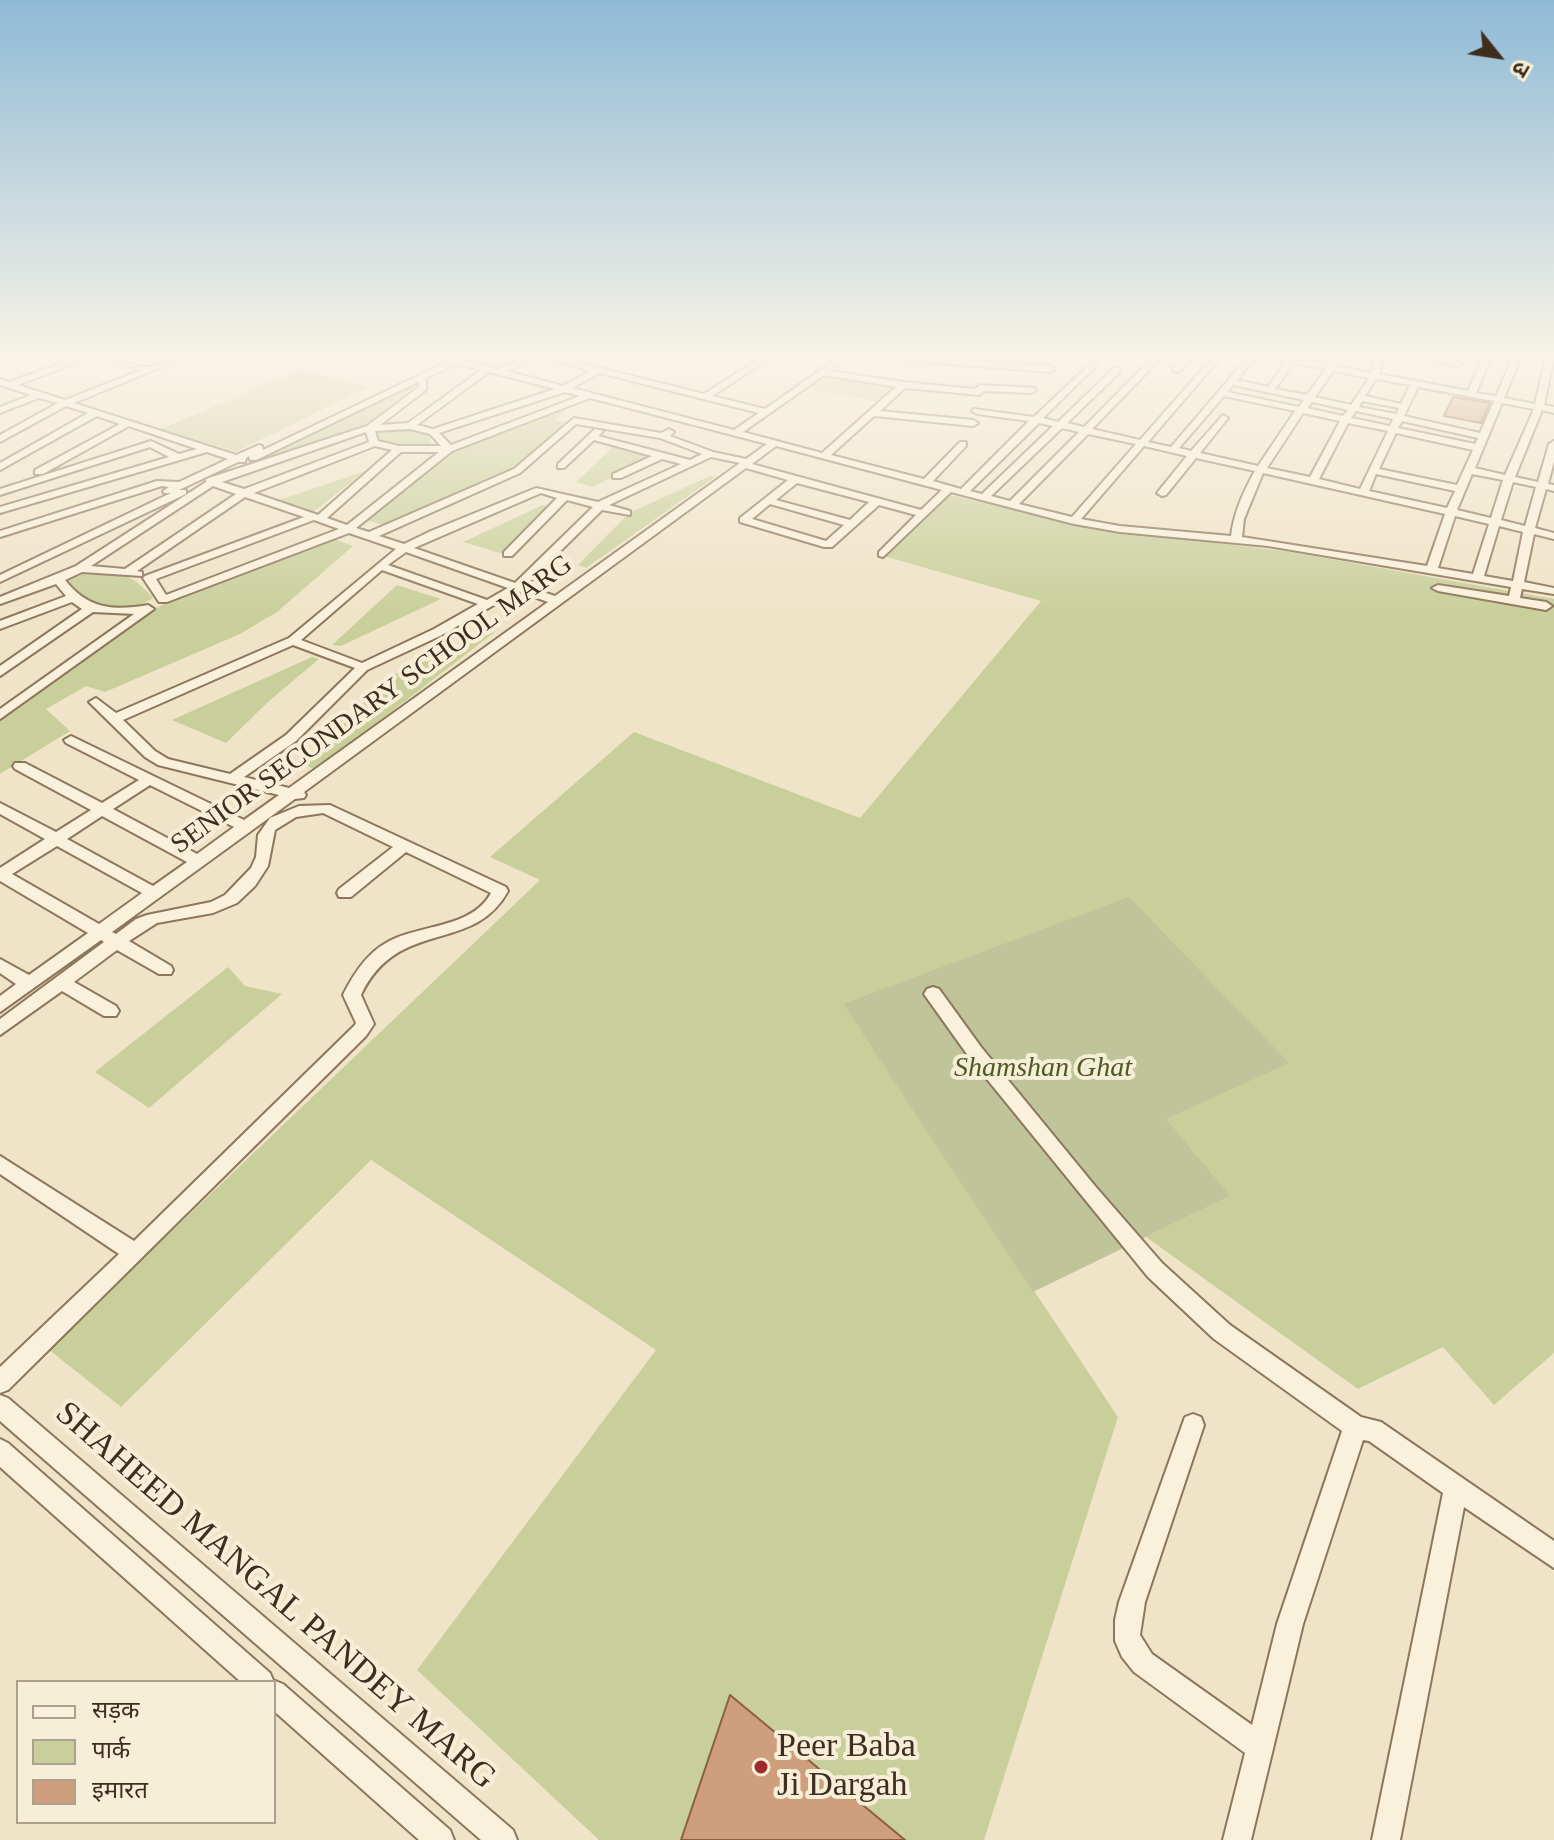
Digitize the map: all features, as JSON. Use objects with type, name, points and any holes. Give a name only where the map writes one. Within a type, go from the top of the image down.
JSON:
[{"type":"street","points":[[0,468],[44,443]]},
{"type":"street","points":[[0,468],[34,478],[94,443]]},
{"type":"street","points":[[188,443],[242,460],[280,443]]},
{"type":"street","points":[[0,579],[278,443]]},
{"type":"street","points":[[0,570],[179,485],[205,480],[323,443]]},
{"type":"street","points":[[129,571],[244,493],[374,443],[399,449],[449,449]]},
{"type":"street","points":[[443,443],[449,449]]},
{"type":"street","points":[[0,715],[145,610],[163,600],[348,529],[449,449],[465,443]]},
{"type":"street","points":[[369,536],[517,471],[549,443]]},
{"type":"street","points":[[561,466],[586,443]]},
{"type":"street","points":[[615,443],[690,463]]},
{"type":"street","points":[[680,443],[923,514]]},
{"type":"street","points":[[769,443],[1074,521],[1348,556],[1554,591]]},
{"type":"street","points":[[823,457],[839,443]]},
{"type":"street","points":[[926,483],[963,443]]},
{"type":"street","points":[[963,492],[1015,443]]},
{"type":"street","points":[[984,498],[1041,443]]},
{"type":"street","points":[[1012,505],[1073,443]]},
{"type":"street","points":[[1074,521],[1142,443],[1554,536]]},
{"type":"street","points":[[1173,450],[1179,443]]},
{"type":"street","points":[[1162,493],[1205,443]]},
{"type":"street","points":[[1236,540],[1239,513],[1280,443]]},
{"type":"street","points":[[1313,481],[1334,443]]},
{"type":"street","points":[[1363,492],[1388,443]]},
{"type":"street","points":[[1461,443],[1478,448]]},
{"type":"street","points":[[1431,572],[1451,512],[1480,443]]},
{"type":"street","points":[[1477,579],[1509,478],[1524,443]]},
{"type":"street","points":[[0,492],[34,478],[151,444],[177,457]]},
{"type":"street","name":"SENIOR SECONDARY SCHOOL MARG","points":[[0,1005],[773,444]]},
{"type":"street","points":[[1514,601],[1529,531],[1548,487],[1554,446]]},
{"type":"street","points":[[0,510],[207,449]]},
{"type":"street","points":[[149,578],[316,518],[399,449]]},
{"type":"street","points":[[234,778],[291,738],[363,667],[516,588],[601,505],[710,454]]},
{"type":"street","points":[[617,476],[662,455]]},
{"type":"street","points":[[833,489],[862,467]]},
{"type":"street","points":[[1469,470],[1548,487]]},
{"type":"street","points":[[1374,471],[1461,489]]},
{"type":"street","points":[[796,479],[744,520],[828,545],[877,501]]},
{"type":"street","points":[[205,480],[557,601]]},
{"type":"street","points":[[0,601],[80,568],[205,480]]},
{"type":"street","points":[[0,534],[161,483],[179,485]]},
{"type":"street","points":[[883,554],[949,489]]},
{"type":"street","points":[[114,719],[293,641],[404,548],[540,490],[626,513]]},
{"type":"street","points":[[508,554],[565,496]]},
{"type":"street","points":[[769,501],[852,524]]},
{"type":"street","points":[[380,566],[488,604]]},
{"type":"street","points":[[80,568],[129,571],[149,578],[163,600]]},
{"type":"street","points":[[58,579],[71,598],[88,610]]},
{"type":"street","points":[[1438,588],[1546,606]]},
{"type":"street","points":[[0,625],[71,598]]},
{"type":"street","points":[[0,672],[88,610],[145,610]]},
{"type":"street","points":[[293,641],[363,667]]},
{"type":"street","points":[[0,1382],[360,1031],[365,1024],[352,995],[360,978],[390,948],[473,918],[496,904],[500,891],[294,792],[163,762],[150,754],[96,702]]},
{"type":"street","points":[[71,740],[246,827]]},
{"type":"street","points":[[20,766],[198,861]]},
{"type":"street","points":[[150,779],[0,874],[165,970]]},
{"type":"street","points":[[0,808],[154,893]]},
{"type":"street","points":[[0,1028],[158,915],[213,908],[228,902],[254,876],[263,861],[266,834],[283,817],[305,808],[325,808]]},
{"type":"street","points":[[345,893],[404,846]]},
{"type":"street","points":[[0,965],[29,984]]},
{"type":"street","points":[[62,983],[110,1011]]},
{"type":"street","points":[[933,994],[1078,1181],[1155,1270],[1222,1332],[1362,1428],[1456,1486],[1554,1556]]},
{"type":"street","points":[[0,1164],[135,1253]]},
{"type":"street","name":"SHAHEED MANGAL PANDEY MARG","points":[[0,1406],[503,1840]]},
{"type":"street","points":[[1193,1425],[1132,1602],[1127,1640],[1129,1649],[1143,1663],[1260,1747]]},
{"type":"street","points":[[1237,1840],[1290,1624],[1349,1442],[1362,1428]]},
{"type":"street","points":[[0,1451],[259,1680]]},
{"type":"street","points":[[1386,1840],[1456,1486]]},
{"type":"street","points":[[276,1695],[440,1840]]},
{"type":"green space","points":[[206,443],[255,443],[236,452]]},
{"type":"green space","points":[[294,443],[316,443],[256,464],[254,462]]},
{"type":"green space","points":[[382,443],[432,445],[399,448]]},
{"type":"green space","points":[[462,443],[550,443],[520,471],[387,526],[361,519],[448,448]]},
{"type":"green space","points":[[615,445],[660,455],[592,487],[576,482]]},
{"type":"green space","points":[[365,471],[312,513],[279,500]]},
{"type":"green space","points":[[710,476],[715,477],[586,568],[578,565],[629,513]]},
{"type":"green space","points":[[945,494],[1099,529],[1291,552],[1554,599],[1554,1353],[1494,1405],[1443,1347],[1358,1389],[1146,1237],[1230,1196],[843,1004],[1118,1417],[984,1840],[599,1840],[417,1670],[656,1350],[371,1160],[121,1407],[48,1349],[540,880],[490,857],[634,732],[860,818],[1041,601],[880,555]]},
{"type":"green space","points":[[543,505],[551,507],[507,555],[463,542]]},
{"type":"green space","points":[[334,539],[353,546],[277,612],[240,634],[105,692],[86,686],[46,709],[70,731],[0,774],[0,719],[152,610]]},
{"type":"green space","points":[[89,571],[125,576],[153,598],[132,606],[109,606],[65,590],[65,582],[74,573]]},
{"type":"green space","points":[[397,585],[441,599],[341,646],[332,645]]},
{"type":"green space","points":[[496,631],[316,770],[305,765],[388,677]]},
{"type":"green space","points":[[312,657],[319,659],[226,743],[172,720]]},
{"type":"green space","name":"Shamshan Ghat","points":[[1129,897],[1289,1063],[1166,1119],[1230,1196],[1033,1292],[843,1004]]},
{"type":"green space","points":[[228,967],[245,986],[282,994],[149,1108],[95,1072]]},
{"type":"building","name":"Peer Baba Ji Dargah","points":[[730,1695],[905,1840],[681,1840]]},
{"type":"place","name":"Peer Baba Ji Dargah","points":[[761,1767]]}]
